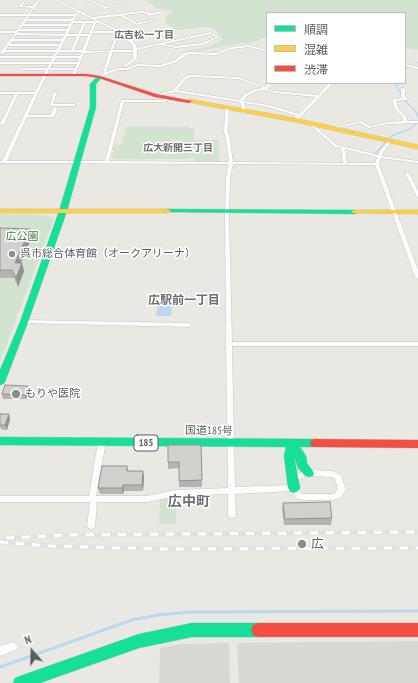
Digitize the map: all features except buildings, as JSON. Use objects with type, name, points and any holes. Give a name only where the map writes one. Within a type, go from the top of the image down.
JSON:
[{"type":"main road","points":[[0,75],[21,72],[75,72],[103,75],[166,98],[245,112],[297,118],[311,124],[418,147]]},
{"type":"main road","points":[[0,382],[24,322],[63,211],[93,107],[93,84],[103,75]]},
{"type":"main road","points":[[0,210],[227,213],[418,212]]},
{"type":"main road","name":"国道185号","points":[[0,441],[292,445],[418,444]]},
{"type":"main road","points":[[292,445],[301,456],[302,465],[309,473]]},
{"type":"main road","points":[[292,445],[289,456],[294,488]]},
{"type":"main road","points":[[20,683],[139,641],[192,630],[418,630]]},
{"type":"street","points":[[25,0],[20,7],[34,7]]},
{"type":"street","points":[[39,0],[0,56],[81,57]]},
{"type":"street","points":[[56,0],[79,13],[124,34],[135,46],[135,59],[132,62],[103,75]]},
{"type":"street","points":[[87,0],[137,24],[156,20]]},
{"type":"street","points":[[0,15],[79,13],[123,5]]},
{"type":"street","points":[[79,13],[94,18],[142,12],[151,14]]},
{"type":"street","points":[[127,18],[162,12]]},
{"type":"street","points":[[79,13],[68,30],[36,93],[27,116],[2,162],[231,162],[377,164]]},
{"type":"street","points":[[94,18],[98,22]]},
{"type":"street","points":[[25,20],[72,23]]},
{"type":"street","points":[[72,51],[85,22]]},
{"type":"street","points":[[21,25],[98,22]]},
{"type":"street","points":[[75,72],[91,33],[98,22]]},
{"type":"street","points":[[0,32],[68,30]]},
{"type":"street","points":[[17,32],[80,35],[118,32]]},
{"type":"street","points":[[103,75],[118,32]]},
{"type":"street","points":[[3,51],[112,52],[135,50],[190,36],[211,33],[218,37],[203,44],[187,46],[176,47],[159,44]]},
{"type":"street","points":[[11,40],[64,40]]},
{"type":"street","points":[[8,45],[61,45]]},
{"type":"street","points":[[103,75],[118,69],[127,69],[138,65],[160,66],[176,61],[185,54],[216,54],[231,48],[249,46],[266,51]]},
{"type":"street","points":[[0,62],[79,63]]},
{"type":"street","points":[[21,72],[26,63]]},
{"type":"street","points":[[406,65],[418,68]]},
{"type":"street","points":[[175,92],[185,78],[200,76],[238,78],[275,92],[319,96]]},
{"type":"street","points":[[241,102],[246,95],[256,90],[266,88],[270,84]]},
{"type":"street","points":[[155,95],[175,92],[269,106],[297,118],[330,84]]},
{"type":"street","points":[[403,89],[403,96],[406,99],[394,100],[397,110],[404,116],[405,122]]},
{"type":"street","points":[[0,93],[36,93]]},
{"type":"street","points":[[2,124],[17,93]]},
{"type":"street","points":[[55,93],[51,105],[74,105]]},
{"type":"street","points":[[107,163],[122,101],[164,101],[166,98]]},
{"type":"street","points":[[241,102],[245,112]]},
{"type":"street","points":[[27,116],[53,116],[55,108]]},
{"type":"street","points":[[227,109],[226,132],[231,162],[228,179],[227,213],[232,516]]},
{"type":"street","points":[[332,128],[361,122],[369,127],[388,123],[418,122]]},
{"type":"street","points":[[311,124],[336,146],[379,157],[418,162]]},
{"type":"street","points":[[390,141],[379,157],[377,164],[418,277]]},
{"type":"street","points":[[343,148],[346,164]]},
{"type":"street","points":[[407,173],[418,196]]},
{"type":"street","points":[[24,322],[189,325]]},
{"type":"street","points":[[228,344],[418,344]]},
{"type":"street","points":[[91,526],[93,499],[102,442]]},
{"type":"street","points":[[0,499],[148,500],[176,493],[294,488],[299,496],[303,497],[333,497],[337,496],[342,490],[338,477],[333,474],[309,473],[292,478]]},
{"type":"street","points":[[0,651],[13,647]]},
{"type":"shaded area","points":[[418,641],[418,683],[239,683],[237,643]]},
{"type":"shaded area","points":[[229,643],[230,683],[159,683],[160,648],[182,644]]},
{"type":"green space","points":[[145,0],[418,0],[418,50],[406,48],[406,12],[266,12],[266,37],[247,44],[242,43],[200,51],[178,52],[209,47],[223,39],[215,29],[207,27],[177,30],[166,24],[166,16],[173,12],[157,8]]},
{"type":"green space","points":[[127,126],[194,128],[194,140],[219,140],[219,161],[194,161],[193,151],[193,157],[188,159],[112,159],[114,145],[121,145]]},
{"type":"green space","name":"広公園","points":[[0,214],[47,215],[54,219],[0,362]]},
{"type":"green space","points":[[176,496],[176,524],[159,524],[160,500]]},
{"type":"water","points":[[158,301],[173,301],[171,316],[156,316]]},
{"type":"waterway","points":[[406,68],[418,62]]},
{"type":"waterway","points":[[396,84],[402,96]]},
{"type":"waterway","points":[[404,99],[416,112],[418,117]]},
{"type":"waterway","points":[[374,155],[391,136],[410,129],[418,122]]},
{"type":"waterway","points":[[0,667],[132,620],[158,615],[190,612],[418,611]]},
{"type":"railway","points":[[6,538],[68,535],[418,532]]},
{"type":"railway","points":[[0,542],[51,546],[160,549],[418,548]]},
{"type":"traffic: fast","points":[[0,382],[24,322],[63,211],[93,107],[93,84],[100,77]]},
{"type":"traffic: fast","points":[[167,211],[355,212]]},
{"type":"traffic: fast","points":[[0,441],[315,443]]},
{"type":"traffic: fast","points":[[292,445],[289,456],[294,488]]},
{"type":"traffic: fast","points":[[292,445],[301,456],[302,465],[309,473]]},
{"type":"traffic: fast","points":[[20,683],[139,641],[192,630],[258,630]]},
{"type":"traffic: slow","points":[[189,101],[295,120],[418,147]]},
{"type":"traffic: slow","points":[[0,211],[167,211]]},
{"type":"traffic: slow","points":[[355,212],[418,212]]},
{"type":"traffic: jam","points":[[0,75],[86,75],[100,77],[155,95],[189,101]]},
{"type":"traffic: jam","points":[[315,443],[418,444]]},
{"type":"traffic: jam","points":[[258,630],[418,630]]},
{"type":"place","name":"呉市総合体育館（オークアリーナ）","points":[[12,254]]},
{"type":"place","name":"もりや医院","points":[[16,394]]},
{"type":"place","name":"広","points":[[302,544]]},
{"type":"district","name":"広吉松一丁目","points":[[144,35]]},
{"type":"district","name":"広大新開三丁目","points":[[178,148]]},
{"type":"district","name":"広駅前一丁目","points":[[184,301]]},
{"type":"district","name":"広中町","points":[[189,502]]}]
